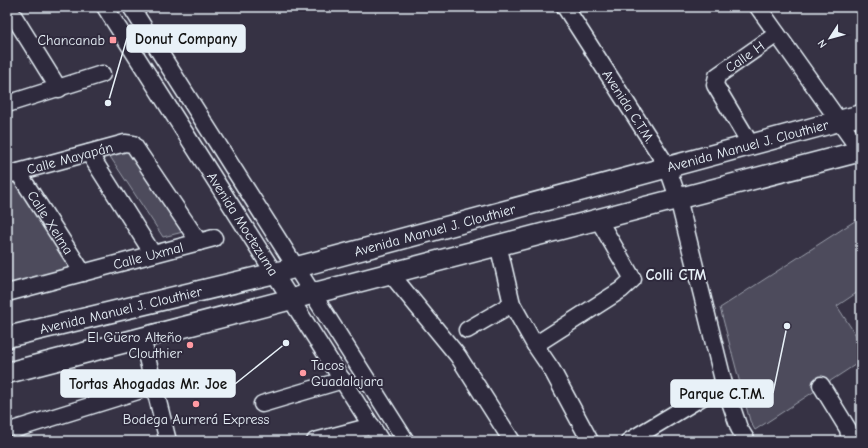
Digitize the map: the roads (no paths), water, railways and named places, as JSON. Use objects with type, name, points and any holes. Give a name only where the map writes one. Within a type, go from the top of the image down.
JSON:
[{"type":"main road","name":"Avenida Manuel J. Clouthier","points":[[7,337],[275,273],[667,166],[861,115]]},
{"type":"main road","name":"Avenida Manuel J. Clouthier","points":[[7,373],[312,292],[861,151]]},
{"type":"street","points":[[8,7],[59,88]]},
{"type":"street","name":"Avenida Moctezuma","points":[[105,7],[292,298],[381,441]]},
{"type":"street","name":"Avenida Moctezuma","points":[[131,7],[406,441]]},
{"type":"street","name":"Avenida C.T.M.","points":[[565,7],[667,166],[678,198],[724,384],[739,428],[747,441]]},
{"type":"street","points":[[758,7],[861,151]]},
{"type":"street","name":"Calle H","points":[[751,145],[716,85],[717,76],[777,34]]},
{"type":"street","points":[[7,104],[102,74]]},
{"type":"street","name":"Calle Mayapán","points":[[12,174],[126,142],[133,144],[199,242]]},
{"type":"street","points":[[89,153],[153,254]]},
{"type":"street","name":"Calle Xelma","points":[[12,174],[83,273]]},
{"type":"street","points":[[535,345],[621,290],[633,279],[598,218]]},
{"type":"street","name":"Calle Uxmal","points":[[7,293],[214,238]]},
{"type":"street","points":[[498,244],[512,304],[535,345],[552,370],[590,441]]},
{"type":"street","points":[[390,273],[458,356],[512,441]]},
{"type":"street","points":[[467,330],[512,304]]},
{"type":"street","points":[[142,338],[168,441]]},
{"type":"street","points":[[262,404],[343,380]]},
{"type":"street","points":[[629,441],[724,384]]},
{"type":"street","points":[[821,385],[848,429],[852,441]]},
{"type":"street","points":[[16,429],[154,386]]},
{"type":"street","points":[[315,441],[372,426]]},
{"type":"place","name":"Chancanab","points":[[113,40]]},
{"type":"place","name":"Donut Company","points":[[108,103]]},
{"type":"place","name":"Parque C.T.M.","points":[[787,326]]},
{"type":"place","name":"Tortas Ahogadas Mr. Joe","points":[[286,343]]},
{"type":"place","name":"El Güero Alteño Clouthier","points":[[190,345]]},
{"type":"place","name":"Tacos Guadalajara","points":[[303,373]]},
{"type":"place","name":"Bodega Aurrerá Express","points":[[196,404]]},
{"type":"district","name":"Colli CTM","points":[[676,275]]}]
